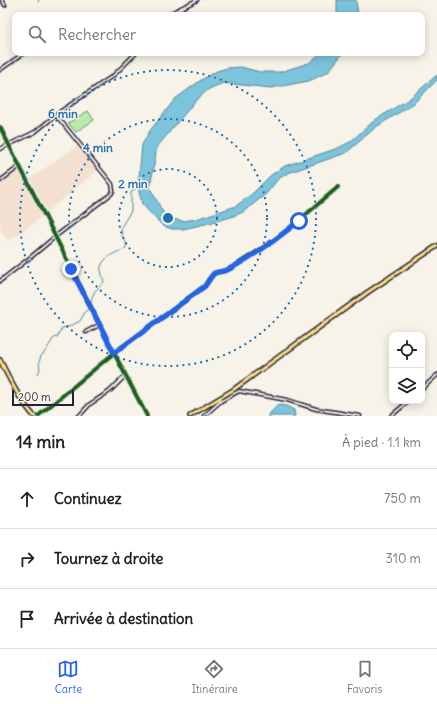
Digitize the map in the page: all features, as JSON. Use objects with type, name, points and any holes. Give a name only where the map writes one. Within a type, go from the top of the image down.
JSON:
[{"type":"main road","points":[[190,416],[240,386],[368,292],[437,246]]},
{"type":"main road","points":[[0,360],[23,404],[34,416]]},
{"type":"street","points":[[2,0],[5,5]]},
{"type":"street","points":[[173,12],[197,0]]},
{"type":"street","points":[[0,70],[20,56]]},
{"type":"street","points":[[0,149],[33,134],[56,115],[114,75],[133,56]]},
{"type":"street","points":[[0,281],[113,191],[112,184],[56,115]]},
{"type":"street","points":[[0,127],[147,416]]},
{"type":"street","points":[[0,181],[20,166]]},
{"type":"street","points":[[38,416],[114,353],[205,286],[214,273],[228,270],[270,243],[299,221],[338,187]]},
{"type":"street","points":[[86,332],[99,324]]},
{"type":"street","points":[[79,416],[92,403],[110,390],[126,375]]},
{"type":"street","points":[[425,386],[437,375]]},
{"type":"street","points":[[238,391],[240,386]]},
{"type":"street","points":[[204,416],[218,404],[238,391],[287,400],[316,409],[360,416]]},
{"type":"street","points":[[222,397],[234,393]]},
{"type":"street","points":[[217,400],[218,404]]},
{"type":"street","points":[[391,416],[406,404]]},
{"type":"shaded area","points":[[78,145],[98,170],[47,212],[30,179]]},
{"type":"shaded area","points":[[19,170],[43,216],[10,240],[7,240],[0,228],[0,184]]},
{"type":"green space","points":[[88,111],[94,120],[76,132],[68,123]]},
{"type":"water","points":[[337,0],[356,0],[358,12],[337,12]]},
{"type":"water","points":[[317,56],[341,56],[328,72],[309,81],[271,88],[223,83],[209,89],[196,100],[157,147],[150,188],[164,214],[172,219],[183,221],[196,219],[236,206],[252,194],[271,175],[285,166],[338,148],[350,142],[375,120],[409,99],[437,75],[437,80],[413,104],[376,127],[346,153],[288,173],[278,179],[266,194],[243,212],[210,223],[183,229],[172,229],[163,226],[142,204],[138,187],[142,145],[149,132],[175,99],[201,80],[217,71],[227,68],[241,67],[260,72],[280,72],[309,63]]},
{"type":"water","points":[[278,405],[286,406],[294,410],[295,416],[267,416]]},
{"type":"waterway","points":[[38,374],[41,356],[53,339],[58,336],[62,328],[68,327],[80,321],[85,312],[91,306],[92,297],[95,291],[104,282],[101,266],[105,260],[111,255],[124,250],[127,245],[122,235],[121,227],[131,211],[131,192],[138,187]]},
{"type":"cycle path","points":[[0,127],[147,416]]},
{"type":"cycle path","points":[[38,416],[114,353],[205,286],[211,276],[232,268],[270,243],[289,229],[338,187]]},
{"type":"route","points":[[71,269],[114,353],[205,286],[214,273],[226,271],[236,265],[270,243],[299,221]]}]
